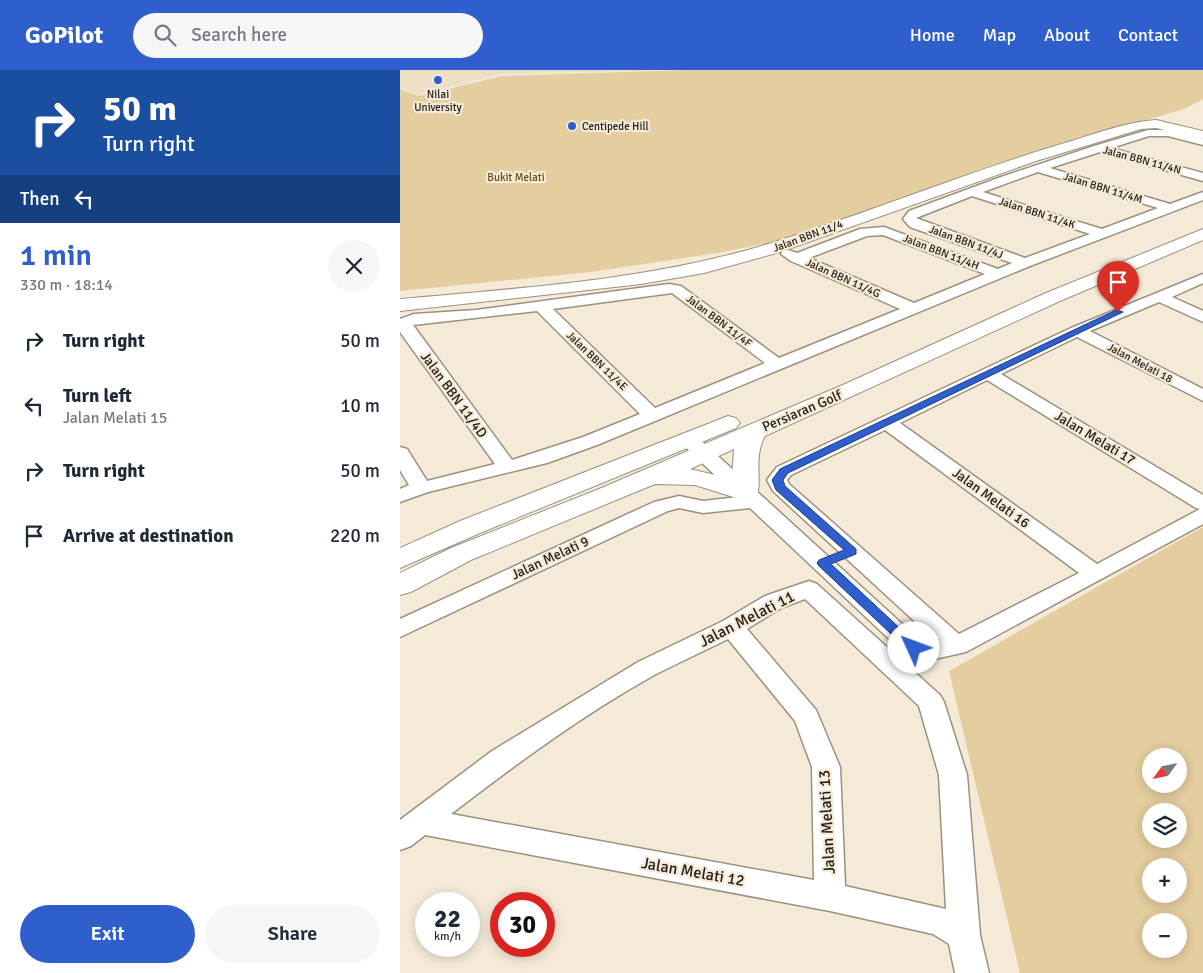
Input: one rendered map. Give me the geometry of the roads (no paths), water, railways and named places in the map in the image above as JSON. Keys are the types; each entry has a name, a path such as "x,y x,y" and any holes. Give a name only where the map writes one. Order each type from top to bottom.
{"street":[{"name":"Jalan BBN 11/4","path":"400,305 504,296 641,278 704,266 774,248 954,184 1140,125 1156,124 1203,135"},
{"path":"972,192 1037,168 1148,133 1168,133 1203,142"},
{"name":"Jalan BBN 11/4N","path":"1080,143 1203,177"},
{"name":"Jalan BBN 11/4M","path":"1037,168 1170,208"},
{"name":"Jalan BBN 11/4J","path":"972,192 913,214 909,219 915,224 1025,263"},
{"name":"Jalan BBN 11/4K","path":"972,192 1103,234"},
{"path":"400,496 421,488 548,456 1025,263 1203,196"},
{"name":"Persiaran Golf","path":"400,559 470,527 695,446 1126,250 1203,220"},
{"name":"Jalan BBN 11/4H","path":"796,258 865,232 884,231 998,274"},
{"name":"Persiaran Golf","path":"400,585 461,554 634,484 695,446 756,431 853,389 1053,297 1203,234"},
{"name":"Jalan BBN 11/4G","path":"774,248 912,308"},
{"path":"957,646 780,487 777,480 784,471 987,372 1077,331 1203,278"},
{"name":"Jalan BBN 11/4F","path":"541,306 659,288 676,289 776,363"},
{"path":"1158,296 1203,317"},
{"name":"Jalan BBN 11/4D","path":"507,467 405,328 405,322 414,319 476,315 541,306"},
{"name":"Jalan BBN 11/4E","path":"541,306 652,415"},
{"name":"Jalan Melati 18","path":"1077,331 1203,396"},
{"name":"Jalan Melati 17","path":"987,372 1203,504"},
{"name":"Jalan Melati 16","path":"885,421 1096,574"},
{"path":"750,497 744,452 748,440 756,431"},
{"path":"695,446 914,648 934,652 957,646 1096,574 1203,515"},
{"path":"400,453 421,488"},
{"path":"634,484 677,475 700,477 750,497"},
{"name":"Jalan Melati 9","path":"400,629 661,506 679,502 703,507 750,497"},
{"path":"823,563 852,551"},
{"name":"Jalan Melati 11","path":"410,829 502,759 587,704 647,668 732,627 773,602 809,589 931,702 953,775 964,935"},
{"name":"Jalan Melati 13","path":"732,627 807,716 826,766 830,897"},
{"name":"Jalan Melati 12","path":"410,829 830,897 940,921 964,935"},
{"path":"964,935 972,973"}],"place":[{"name":"Nilai University","path":"438,80"},
{"name":"Centipede Hill","path":"572,126"}],"park label":[{"name":"Bukit Melati","path":"516,177"}]}
